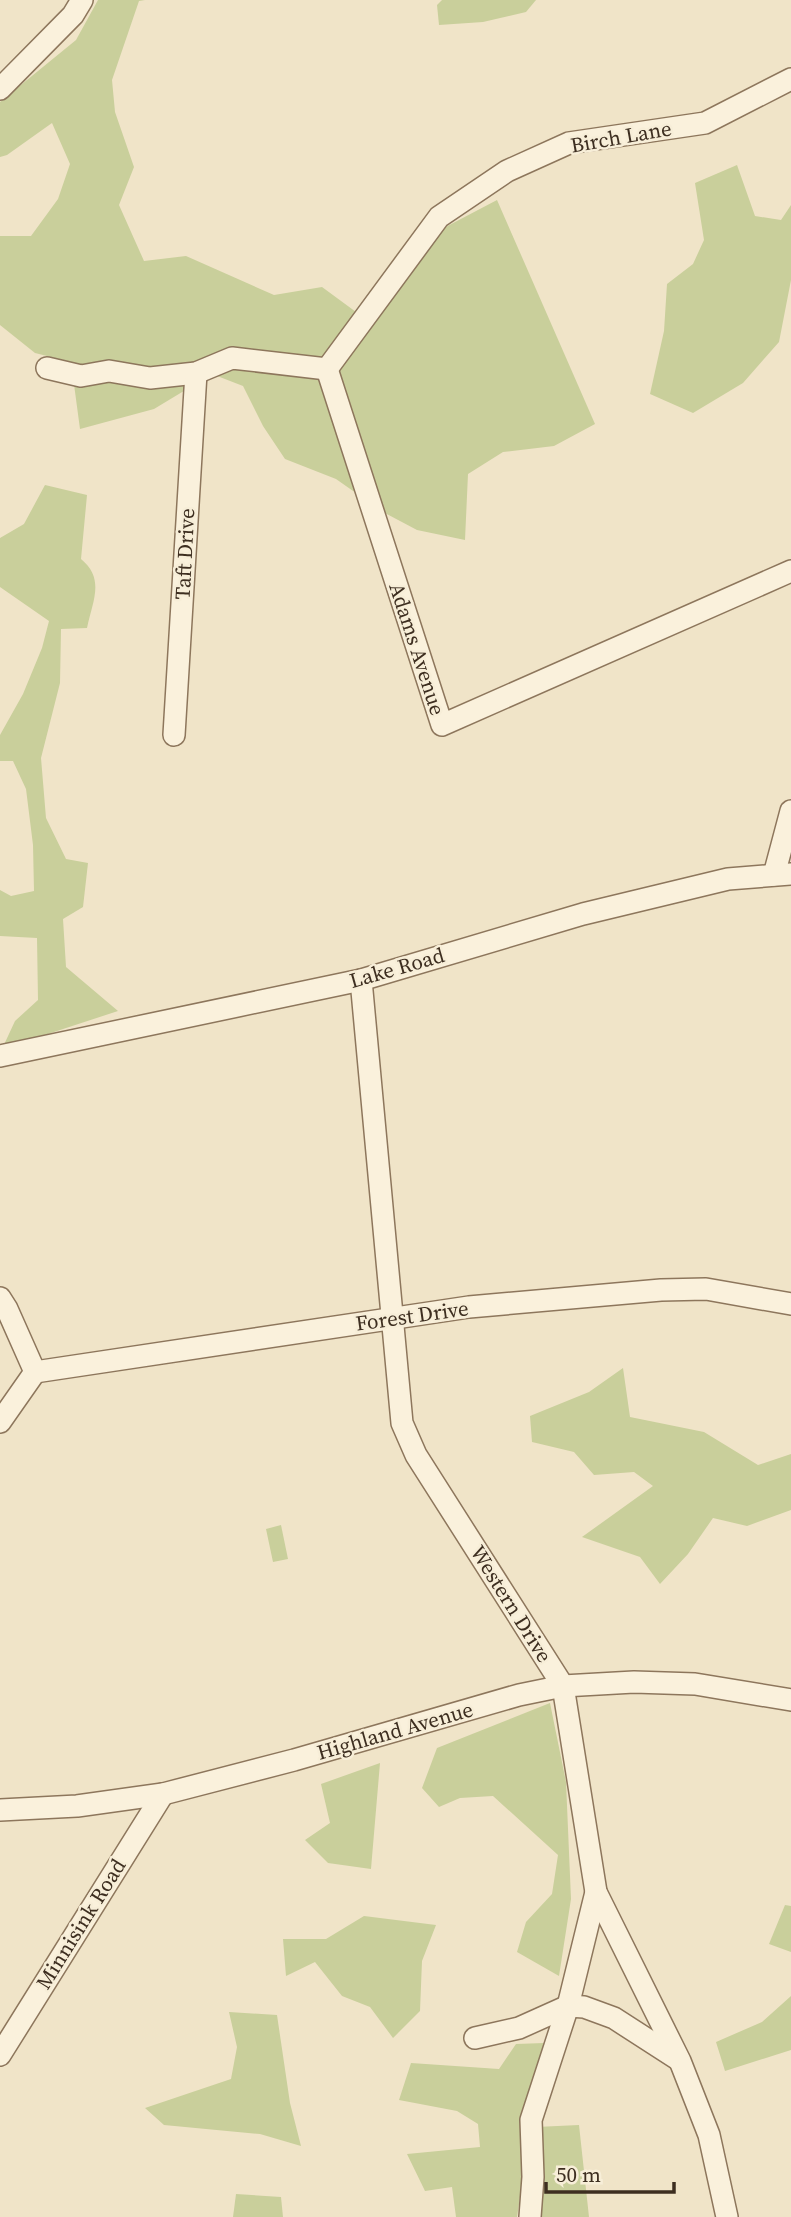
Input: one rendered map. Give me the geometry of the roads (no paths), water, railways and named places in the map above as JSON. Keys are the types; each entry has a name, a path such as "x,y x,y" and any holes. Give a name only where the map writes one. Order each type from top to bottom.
{"street":[{"path":"0,89 73,15 82,0"},
{"name":"Birch Lane","path":"327,369 439,218 507,171 569,144 705,122 791,79"},
{"path":"47,368 81,376 108,371 150,378 196,373 232,358 327,369"},
{"name":"Adams Avenue","path":"327,369 442,725 791,571"},
{"name":"Taft Drive","path":"174,735 196,373"},
{"path":"782,875 791,811"},
{"name":"Lake Road","path":"0,1056 361,980 583,914 728,879 782,875"},
{"name":"Western Drive","path":"361,980 402,1423 416,1455 563,1686 597,1892 680,2061 709,2135 727,2217"},
{"name":"Forest Drive","path":"35,1372 469,1307 661,1290 705,1289 791,1304"},
{"path":"0,1298 35,1372 0,1422"},
{"name":"Highland Avenue","path":"0,1810 77,1806 163,1794 295,1760 519,1695 563,1686 635,1682 695,1684 791,1700"},
{"name":"Minnisink Road","path":"0,2055 163,1794"},
{"path":"530,2217 533,2177 531,2120 568,2006 597,1892"},
{"path":"475,2038 519,2028 568,2006 584,2007 614,2018 680,2061"}]}
